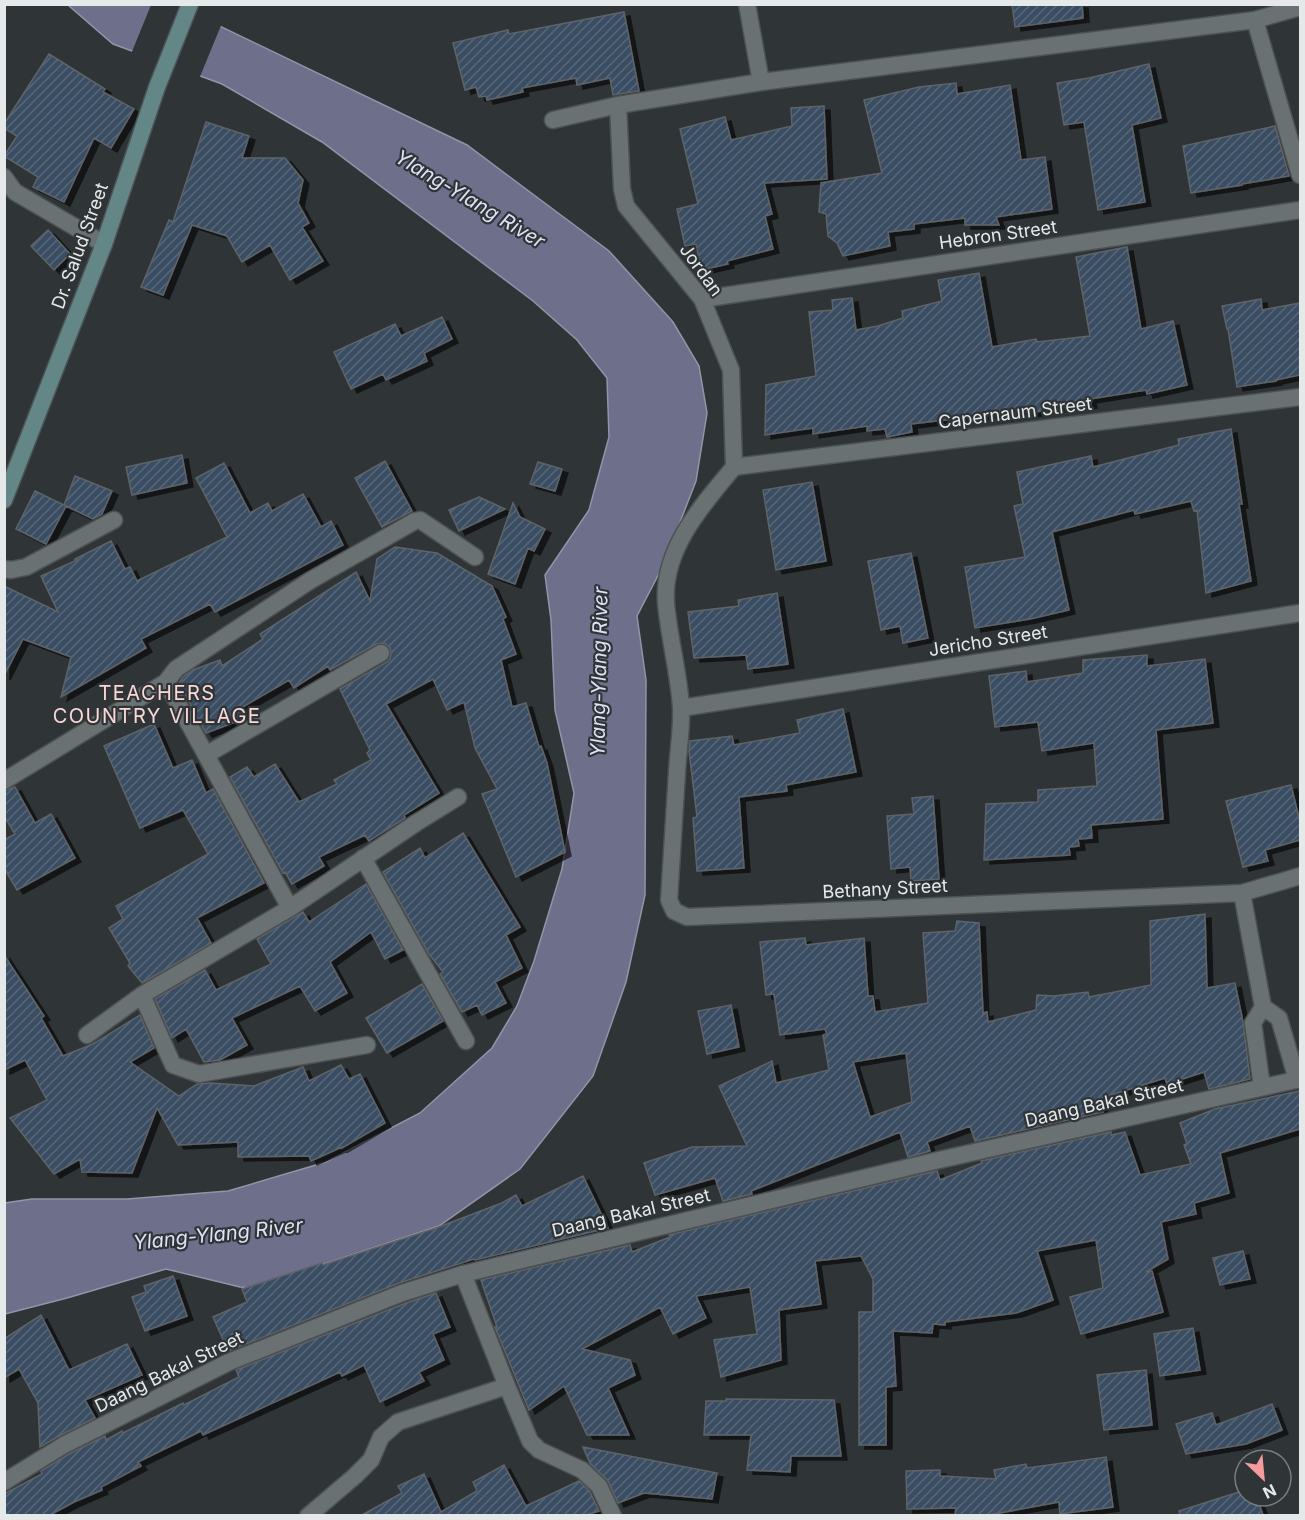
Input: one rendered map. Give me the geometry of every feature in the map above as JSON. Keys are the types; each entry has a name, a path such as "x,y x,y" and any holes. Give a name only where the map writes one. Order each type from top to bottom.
{"main road":[{"name":"Dr. Salud Street","path":"4,500 104,244 157,87 190,4"}],"street":[{"path":"747,4 761,82"},
{"path":"554,120 618,105 761,82 1255,20 1300,7"},
{"path":"1255,20 1300,175"},
{"name":"Jordan","path":"618,105 622,189 626,207 702,299 731,370 734,467"},
{"path":"4,177 15,192 104,244"},
{"name":"Hebron Street","path":"702,299 1300,210"},
{"name":"Capernaum Street","path":"734,467 1300,397"},
{"name":"Bethany Street","path":"734,467 713,492 684,536 671,562 666,579 666,603 681,708 669,900 674,911 687,917 1242,893 1300,876"},
{"path":"4,569 26,567 114,519"},
{"path":"4,781 166,682 176,669 311,580 415,521 420,520 475,557"},
{"name":"Jericho Street","path":"681,708 1300,613"},
{"path":"206,755 381,653"},
{"path":"166,682 290,908"},
{"path":"87,1035 142,994 290,908 458,797"},
{"path":"363,858 466,1041"},
{"path":"1242,893 1263,1007 1253,1023 1262,1087"},
{"path":"142,994 173,1065 199,1074 367,1045"},
{"path":"1263,1007 1279,1018 1299,1079"},
{"name":"Daang Bakal Street","path":"4,1482 64,1445 229,1362 392,1297 463,1274 939,1160 1299,1079"},
{"path":"463,1274 530,1441 539,1450 582,1470 599,1486 613,1515"},
{"path":"308,1515 356,1476 371,1460 381,1437 398,1422 507,1386"}],"water":[{"name":"Ylang-Ylang River","path":"68,5 176,5 467,145 609,251 673,322 699,366 707,413 696,481 663,566 637,616 646,680 645,895 626,982 593,1076 520,1169 439,1226 252,1288 166,1269 5,1314 5,1203 32,1199 127,1199 228,1191 326,1162 420,1113 492,1048 517,1006 534,961 562,869 574,793 555,710 551,620 545,575 589,510 609,437 607,378 577,340 533,301 322,142 222,84 113,44"}],"pier":[{"path":"183,4 222,23 199,79 131,54 151,5"}],"building":[{"path":"1012,4 1082,4 1083,18 1015,27"},
{"path":"624,12 639,91 613,95 610,78 577,85 576,78 522,88 523,92 487,100 486,96 479,97 476,87 465,90 453,43 508,30 509,34"},
{"path":"49,54 105,89 103,92 134,109 111,148 94,138 64,202 33,187 38,177 4,156 17,136 4,128 4,124"},
{"path":"1149,64 1161,118 1132,125 1145,202 1098,210 1084,122 1064,125 1057,83"},
{"path":"956,83 957,94 1010,85 1021,160 1045,157 1052,209 996,217 999,225 965,225 965,218 914,224 914,229 888,232 890,246 843,256 837,243 828,236 826,214 819,212 821,183 882,173 864,100 919,87"},
{"path":"824,106 827,179 764,183 772,214 765,216 773,249 727,261 728,264 701,270 696,244 685,246 677,209 698,204 680,129 725,117 731,140 792,126 791,108"},
{"path":"206,122 249,136 242,158 285,158 303,180 298,203 309,223 302,227 323,261 290,280 270,245 242,262 227,236 192,225 163,295 141,287 169,220 173,222"},
{"path":"1275,126 1289,176 1191,193 1183,146"},
{"path":"48,230 70,254 54,270 31,246"},
{"path":"1127,247 1141,329 1173,321 1187,385 1147,394 1146,390 1090,399 1091,404 1006,417 1005,413 911,424 912,432 887,437 885,429 867,431 867,426 813,434 813,428 765,435 766,385 816,376 809,312 833,310 832,300 852,298 856,330 878,326 903,318 902,311 942,301 938,280 979,273 992,347 1036,339 1037,342 1090,336 1076,257"},
{"path":"1261,299 1262,310 1300,303 1300,375 1237,387 1222,306"},
{"path":"442,317 452,339 424,353 427,361 386,380 383,374 351,389 334,352 395,324 401,336"},
{"path":"1231,429 1242,504 1239,504 1251,581 1206,593 1197,510 1194,511 1191,501 1135,514 1134,510 1052,532 1069,610 975,628 965,567 1025,557 1014,506 1023,504 1017,472 1091,456 1093,467 1179,445 1178,439"},
{"path":"182,455 187,483 132,495 126,467"},
{"path":"385,461 412,511 382,527 355,478"},
{"path":"538,462 562,469 555,491 530,484"},
{"path":"224,463 250,513 268,503 272,511 303,494 321,527 331,521 343,545 215,612 210,604 141,639 146,648 61,697 71,657 23,639 4,676 4,586 58,612 41,576 111,541 125,569 130,567 137,581 227,537 196,478"},
{"path":"75,476 112,491 102,514 93,519 64,505"},
{"path":"812,482 826,561 776,570 763,490"},
{"path":"35,491 66,506 46,544 16,529"},
{"path":"479,497 505,509 459,531 449,510"},
{"path":"513,503 520,517 545,529 534,551 528,548 515,584 488,574"},
{"path":"395,547 437,553 492,586 506,617 503,619 516,654 501,660 512,707 526,703 539,747 541,746 547,763 565,852 516,877 482,794 497,789 475,748 464,702 447,710 433,679 386,704 439,793 369,841 365,835 319,857 324,866 292,884 285,872 283,873 230,777 247,767 254,777 275,764 299,802 337,784 334,780 371,760 367,753 370,750 340,689 387,662 390,659 390,648 386,644 376,644 330,670 328,666 294,688 289,680 241,708 246,718 206,733 179,683 193,670 220,660 222,666 263,639 260,634 356,572 370,601 377,559"},
{"path":"911,553 928,638 903,643 900,626 881,630 868,561"},
{"path":"777,593 788,664 748,669 746,655 694,658 688,612 739,606 738,600"},
{"path":"1147,655 1147,666 1205,659 1213,723 1156,730 1163,819 1091,825 1092,838 1078,839 1079,846 1069,847 1070,855 984,860 986,804 1038,802 1038,790 1097,786 1094,743 1042,751 1038,722 995,727 989,676 1026,671 1027,682 1083,673 1083,660"},
{"path":"843,709 856,772 786,785 787,791 739,797 744,868 697,871 693,818 697,817 689,751 690,741 732,736 734,745 800,733 797,720"},
{"path":"154,724 173,768 192,760 206,793 213,789 264,883 197,918 211,943 142,983 128,966 130,963 109,928 123,919 116,906 208,854 183,810 140,828 104,746"},
{"path":"1291,785 1300,822 1300,840 1265,850 1268,861 1243,867 1226,801"},
{"path":"15,787 35,823 51,814 75,858 17,890 4,868 4,840 15,834 4,816 4,791"},
{"path":"933,796 939,879 911,881 910,867 891,869 887,816 914,814 912,798"},
{"path":"463,833 520,927 506,935 522,968 495,982 506,1003 482,1015 477,1005 462,1012 440,974 443,972 429,954 383,872 420,848 425,858"},
{"path":"366,884 403,950 385,959 371,932 330,962 347,993 315,1011 300,986 232,1018 247,1045 220,1060 204,1062 186,1029 172,1038 155,999 205,970 216,990 271,964 257,939 303,912 309,922"},
{"path":"1205,914 1207,988 1235,983 1243,1022 1250,1079 1209,1089 1204,1072 1167,1084 1165,1078 1098,1099 1103,1112 975,1141 970,1126 927,1142 930,1151 908,1157 900,1132 751,1191 752,1194 723,1201 715,1178 655,1195 644,1163 692,1147 747,1146 719,1086 772,1061 776,1083 829,1070 823,1035 827,1034 825,1029 780,1035 774,994 766,995 760,942 805,938 806,945 864,938 868,996 873,996 875,1012 928,1003 923,933 955,931 957,921 979,923 983,1013 987,1012 988,1022 1036,1010 1037,995 1054,996 1088,992 1089,997 1151,985 1150,921","holes":["906,1053 912,1102 870,1117 853,1062"]},
{"path":"4,955 44,1016 41,1018 63,1056 93,1044 140,1015 154,1048 130,1062 179,1096 197,1084 254,1086 303,1067 309,1081 341,1065 349,1079 360,1074 385,1123 342,1148 311,1161 309,1156 238,1157 238,1142 178,1145 157,1108 132,1173 82,1172 80,1159 54,1174 10,1118 47,1100 25,1060 4,1070"},
{"path":"422,984 443,1021 387,1053 366,1018"},
{"path":"731,1005 739,1047 707,1054 698,1011"},
{"path":"1300,1091 1300,1129 1220,1153 1229,1193 1194,1203 1196,1214 1161,1222 1168,1259 1146,1272 1152,1271 1163,1312 1081,1334 1070,1297 1103,1288 1096,1240 1037,1251 1053,1300 1016,1313 945,1322 945,1325 933,1324 932,1333 893,1331 896,1386 886,1387 886,1445 859,1445 859,1312 873,1312 873,1279 861,1256 815,1261 821,1304 779,1310 781,1360 721,1377 714,1340 757,1334 750,1287 696,1296 706,1318 673,1334 660,1307 582,1349 630,1360 635,1375 608,1388 629,1435 587,1435 564,1386 529,1410 495,1327 497,1327 481,1280 630,1245 632,1252 670,1237 669,1235 937,1171 940,1180 982,1163 981,1161 1111,1132 1111,1135 1125,1132 1140,1175 1191,1164 1184,1145 1187,1144 1180,1123 1215,1109"},
{"path":"583,1176 608,1228 474,1259 399,1283 228,1351 213,1317 247,1302 242,1289 436,1228 502,1203 516,1195 522,1206"},
{"path":"1243,1251 1250,1279 1220,1285 1213,1258"},
{"path":"173,1276 187,1316 145,1331 132,1297 146,1292 144,1286"},
{"path":"436,1293 450,1327 433,1334 444,1360 419,1372 424,1381 380,1402 364,1365 342,1376 340,1372 203,1435 201,1431 138,1462 141,1466 101,1487 102,1490 50,1515 4,1515 4,1494 42,1474 41,1471 69,1454 105,1436 106,1440 183,1403 184,1405 239,1377 236,1370"},
{"path":"41,1315 69,1370 127,1344 142,1375 85,1400 95,1418 40,1447 38,1403 19,1369 4,1378 4,1339"},
{"path":"1193,1328 1200,1370 1160,1376 1154,1334"},
{"path":"1146,1370 1152,1425 1104,1430 1097,1375"},
{"path":"726,1399 834,1400 841,1456 791,1456 790,1472 747,1470 751,1435 704,1435 706,1401 726,1401"},
{"path":"1272,1404 1282,1430 1246,1444 1186,1454 1176,1424 1212,1413 1216,1425"},
{"path":"583,1447 717,1473 712,1499 644,1493 618,1503 608,1481 590,1463"},
{"path":"1106,1457 1113,1507 1060,1514 1059,1502 989,1515 955,1515 956,1508 907,1509 906,1471 940,1470 940,1476 996,1479 994,1470 1026,1464 1027,1468"},
{"path":"504,1465 526,1506 579,1481 590,1492 599,1511 586,1515 362,1515 402,1493 398,1486 424,1474 441,1512 477,1491 473,1482"},
{"path":"1233,1494 1233,1508 1260,1508 1263,1515 1180,1515 1179,1511"}],"district":[{"name":"TEACHERS COUNTRY VILLAGE","path":"157,704"}]}
